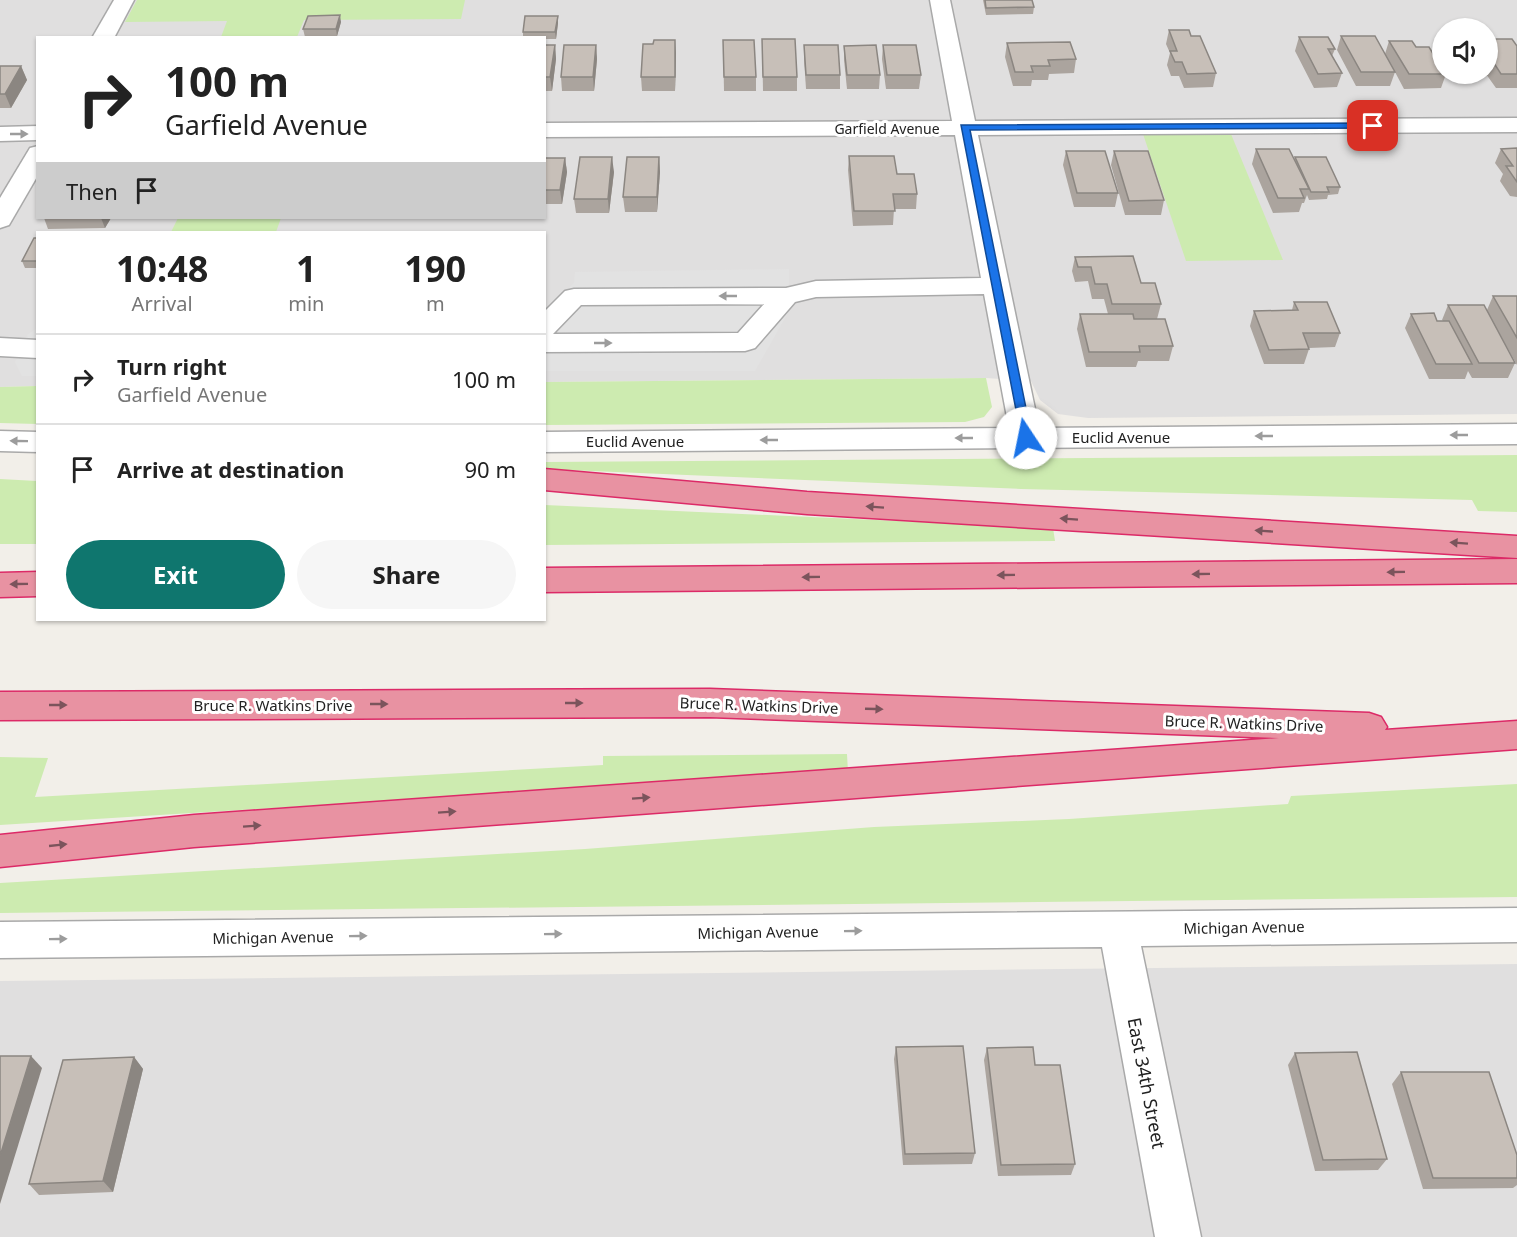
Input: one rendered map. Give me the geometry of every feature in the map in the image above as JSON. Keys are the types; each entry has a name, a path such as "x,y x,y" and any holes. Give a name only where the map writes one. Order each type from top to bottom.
{"highway":[{"path":"546,479 807,503 1517,547"},
{"path":"546,580 1517,571"},
{"path":"0,585 36,584"},
{"name":"Bruce R. Watkins Drive","path":"0,706 710,703 1517,734"},
{"path":"0,851 194,831 1517,734"}],"street":[{"path":"104,36 124,0"},
{"path":"940,0 1026,438"},
{"name":"Garfield Avenue","path":"546,130 1517,125"},
{"path":"0,134 36,134"},
{"path":"0,220 36,157"},
{"path":"546,326 574,297 786,296 816,289 996,286"},
{"path":"546,343 745,342 786,296"},
{"name":"Euclid Avenue","path":"546,442 1517,434"},
{"path":"0,441 36,442"},
{"name":"Michigan Avenue","path":"0,940 1517,925"},
{"name":"East 34th Street","path":"1118,928 1178,1237"}],"shaded area":[{"path":"0,0 1517,0 1517,414 1088,418 1058,414 1040,400 1031,381 986,378 546,382 546,231 36,231 36,386 0,387"},
{"path":"789,269 789,311 755,371 546,371 546,310 574,283 575,272"},
{"path":"36,329 36,376 22,376 15,362 28,334"},
{"path":"1517,964 1517,1237 0,1237 0,981"}],"green space":[{"path":"137,0 465,0 461,19 304,20 297,36 221,36 227,21 125,22"},
{"path":"1143,134 1231,134 1283,260 1186,261"},
{"path":"178,219 281,219 276,231 172,231"},
{"path":"986,378 992,407 984,417 965,422 546,425 546,382"},
{"path":"36,386 36,424 0,423 0,387"},
{"path":"1517,455 1517,512 1478,511 1472,500 1021,489 546,469 546,462"},
{"path":"0,479 36,481 36,544 0,544"},
{"path":"546,505 1053,528 1055,541 546,545"},
{"path":"847,754 848,772 0,825 0,757 48,758 35,797 603,765 603,756"},
{"path":"1517,784 1517,897 0,913 0,883 585,849 874,827 1069,819 1288,804 1291,796"}],"building":[{"path":"985,0 1032,0 1034,7 986,8"},
{"path":"340,15 336,29 303,29 308,16"},
{"path":"525,16 558,16 555,32 523,32"},
{"path":"1169,30 1189,30 1191,36 1200,36 1216,73 1187,74 1182,62 1175,62 1170,51 1177,51"},
{"path":"1341,36 1375,36 1395,72 1361,72"},
{"path":"1299,37 1328,37 1335,49 1328,49 1342,73 1318,74"},
{"path":"762,39 795,39 797,77 763,77"},
{"path":"1498,39 1512,39 1517,46 1517,74 1501,74 1498,69"},
{"path":"654,40 675,40 675,77 641,77 643,44 653,44"},
{"path":"723,40 754,40 756,77 724,77"},
{"path":"1389,41 1412,41 1416,47 1429,47 1432,52 1432,74 1409,74"},
{"path":"1070,42 1076,59 1048,60 1050,66 1031,66 1033,72 1015,72 1007,43"},
{"path":"546,45 555,45 550,77 546,77"},
{"path":"564,45 596,45 593,77 561,77"},
{"path":"804,45 838,45 840,75 806,75"},
{"path":"876,45 880,75 847,75 844,46"},
{"path":"883,45 916,45 921,75 887,75"},
{"path":"0,66 21,66 5,94 0,94"},
{"path":"1517,148 1517,182 1506,166 1513,166 1501,149"},
{"path":"1256,149 1289,149 1309,189 1300,189 1304,198 1278,198"},
{"path":"1066,151 1105,151 1118,193 1077,193"},
{"path":"1114,151 1148,151 1164,200 1129,201"},
{"path":"849,156 894,156 897,174 914,174 917,194 893,194 895,211 854,211"},
{"path":"580,157 612,157 608,199 574,199"},
{"path":"627,157 659,157 657,197 623,197"},
{"path":"1295,157 1326,157 1340,187 1327,187 1329,192 1311,192"},
{"path":"546,158 565,158 560,190 546,190"},
{"path":"34,238 36,238 36,261 22,261"},
{"path":"1133,256 1141,283 1155,283 1161,304 1112,304 1107,284 1095,284 1091,267 1078,267 1075,257"},
{"path":"1493,296 1517,296 1517,338"},
{"path":"1294,302 1327,302 1340,333 1303,333 1309,349 1269,350 1254,311 1298,310"},
{"path":"1448,305 1484,305 1515,363 1479,363"},
{"path":"1434,313 1437,321 1449,321 1472,364 1436,364 1411,314"},
{"path":"1080,314 1133,314 1134,319 1165,319 1173,346 1139,346 1140,352 1089,352"},
{"path":"963,1046 975,1153 905,1154 896,1047"},
{"path":"1033,1047 1035,1065 1060,1065 1075,1164 1001,1165 987,1048"},
{"path":"1357,1052 1387,1159 1323,1160 1295,1053"},
{"path":"0,1056 31,1056 0,1156"},
{"path":"134,1057 103,1181 29,1184 63,1060"},
{"path":"1401,1072 1489,1072 1517,1155 1517,1178 1433,1178"}],"route":[{"path":"1026,438 964,127 1373,126"}]}
